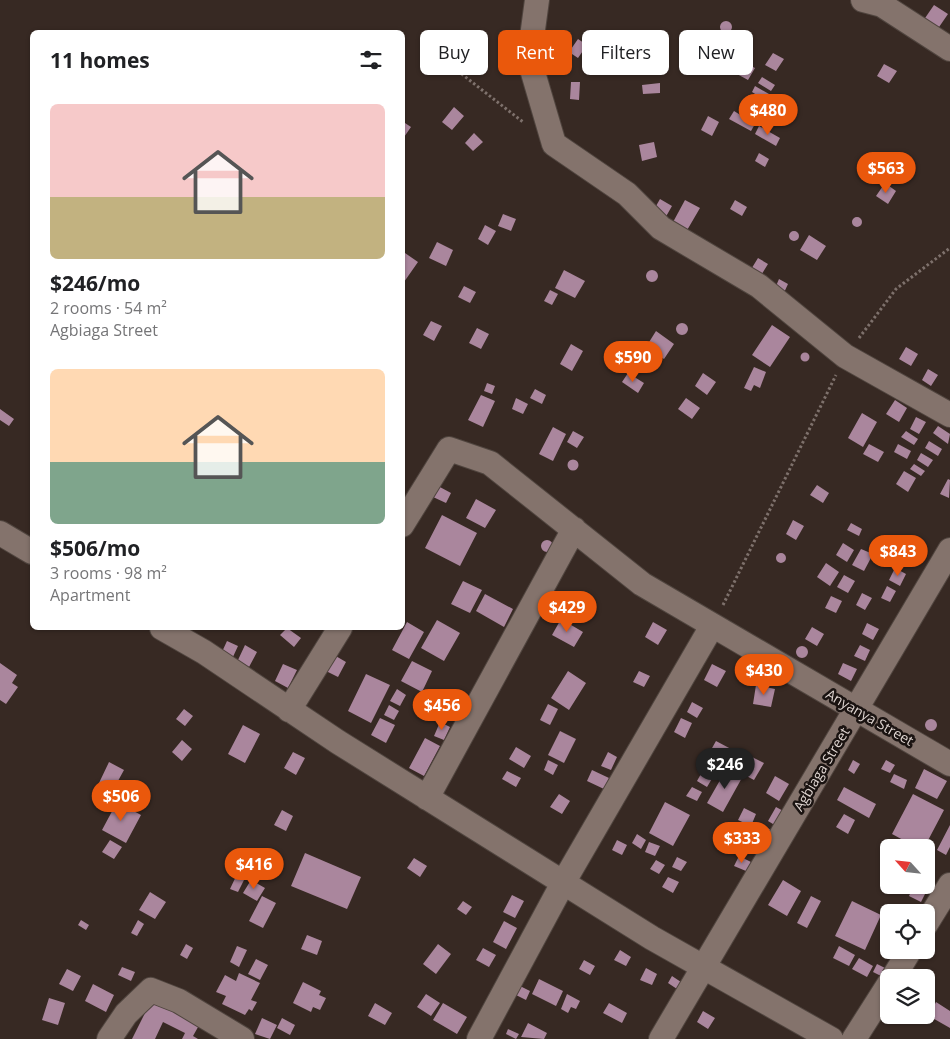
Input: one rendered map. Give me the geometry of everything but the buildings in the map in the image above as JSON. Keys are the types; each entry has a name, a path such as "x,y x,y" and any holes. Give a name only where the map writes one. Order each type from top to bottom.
{"street":[{"path":"537,0 529,59 554,144 627,194 661,228 759,286 846,356 950,415"},
{"path":"863,0 882,5 950,49"},
{"name":"Anyanya Street","path":"405,521 450,449 490,464 642,584 950,764"},
{"path":"426,798 574,529"},
{"path":"0,533 30,551"},
{"name":"Agbiaga Street","path":"661,1039 950,550"},
{"path":"479,1039 563,883 712,626"},
{"path":"166,630 204,652 289,710 426,798 652,938 831,1039"},
{"path":"289,710 339,630"},
{"path":"935,910 950,886"},
{"path":"110,1039 126,1014 151,990 179,1001 242,1039"},
{"path":"854,1039 880,998"}],"path":[{"path":"463,75 527,124"},
{"path":"712,626 846,356 896,289 950,248"}]}
